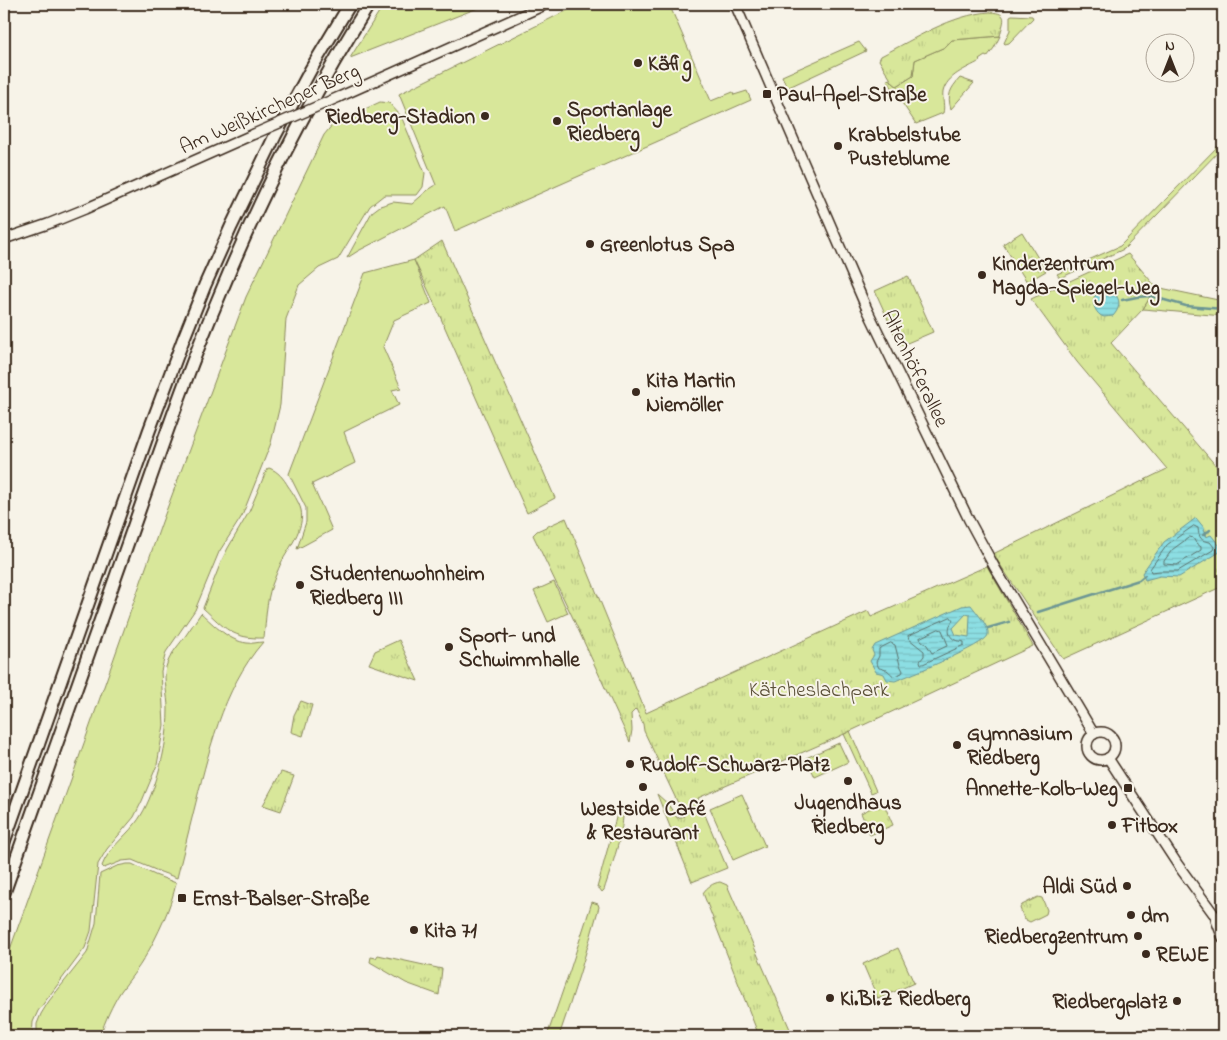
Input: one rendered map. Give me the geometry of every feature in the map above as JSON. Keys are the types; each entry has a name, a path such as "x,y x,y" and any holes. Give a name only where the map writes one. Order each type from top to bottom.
{"highway":[{"path":"4,842 143,448 205,285 275,136 311,69 350,4"},
{"path":"4,893 161,448 221,290 290,143 369,4"}],"street":[{"name":"Am Weißkirchener Berg","path":"4,240 85,209 547,4"},
{"name":"Altenhöferallee","path":"735,4 866,307 969,520 995,568 1094,734"},
{"path":"1102,732 1113,738 1115,745 1113,754 1108,758 1098,760 1088,750 1088,742 1094,734 1102,732"},
{"path":"1108,758 1174,858 1223,924"},
{"path":"1213,913 1223,938"}],"green space":[{"path":"384,4 488,4 350,58"},
{"name":"Sportanlage Riedberg","path":"580,4 669,4 711,101 733,92 734,95 747,91 751,100 455,231 445,206 347,258 372,212 380,206 393,202 412,204 436,185 399,94"},
{"path":"990,12 1003,16 1000,36 952,40 945,47 915,60 913,76 897,86 893,83 879,60 881,56 934,28 961,18"},
{"path":"1010,16 1032,16 1033,18 1009,43 1005,44 1010,30"},
{"path":"1000,36 987,57 985,56 948,81 943,92 943,113 916,124 887,80 890,79 897,86 913,76 915,60 945,47 952,40"},
{"path":"859,42 866,51 787,88 782,76"},
{"path":"960,78 974,83 951,109 950,92"},
{"path":"380,102 389,103 401,116 425,173 423,187 417,195 384,195 370,206 338,259 319,268 299,285 286,319 280,405 271,443 242,516 219,552 195,610 166,652 161,671 164,725 157,765 134,817 107,849 98,864 91,931 85,948 38,1011 33,1022 32,1036 4,1036 4,966 162,522 246,297 324,135 333,124"},
{"path":"1223,141 1223,147 1124,249 1060,278 1057,274 1120,246"},
{"path":"1022,232 1046,271 1027,282 1003,244"},
{"path":"442,241 555,498 527,513 414,260"},
{"path":"1128,254 1156,287 1143,309 1111,343 1223,474 1223,586 1063,659 993,554 1167,469 1077,362 1031,299"},
{"path":"414,260 431,303 394,320 383,347 401,388 392,390 399,405 344,432 355,463 312,484 332,530 297,549 306,522 306,508 289,474 365,273"},
{"path":"908,276 933,332 900,346 875,291"},
{"path":"1156,287 1223,301 1223,316 1143,309"},
{"path":"269,468 283,478 294,495 301,510 301,524 281,563 270,591 264,638 244,637 224,627 203,608 221,562 249,512"},
{"name":"Kätcheslachpark","path":"566,518 646,713 868,611 871,617 987,566 1033,646 840,736 698,798 727,868 692,882 657,794 668,804 677,818 684,816 644,731 643,724 636,709 631,714 632,730 630,742 533,535 537,531"},
{"path":"554,582 568,613 548,622 534,591"},
{"path":"201,613 222,632 240,642 263,642 237,680 218,724 177,878 132,860 122,861 104,868 102,866 108,854 138,820 153,789 163,756 166,738 168,709 165,678 166,667 173,652"},
{"path":"399,640 418,681 369,664 375,651"},
{"path":"301,701 312,705 303,736 291,732 294,715"},
{"path":"850,731 876,791 871,793 844,734"},
{"path":"839,743 848,762 815,777 806,758"},
{"path":"281,772 294,776 281,811 263,805"},
{"path":"742,794 765,846 733,860 710,808"},
{"path":"883,802 893,825 870,835 861,813"},
{"path":"618,807 623,807 620,838 602,892 597,888"},
{"path":"132,864 176,883 168,911 154,940 118,996 100,1036 37,1036 37,1024 41,1014 87,953 96,923 100,874 117,866"},
{"path":"720,882 727,885 793,1036 759,1036 703,893 710,886"},
{"path":"1038,897 1042,898 1047,910 1046,914 1030,922 1024,919 1020,908 1022,905"},
{"path":"592,902 598,904 599,907 565,1020 559,1036 547,1036 570,970"},
{"path":"898,948 914,983 878,999 863,964"},
{"path":"378,955 442,969 439,995 406,983 370,962 371,957 376,958"}],"water":[{"path":"1106,289 1117,297 1119,304 1113,316 1104,317 1097,311 1094,299 1096,295"},
{"path":"1196,518 1205,529 1203,530 1206,537 1211,535 1223,550 1179,577 1160,576 1145,580 1142,573 1164,542"},
{"path":"971,605 982,620 988,632 984,640 946,660 895,681 887,680 884,674 876,672 870,661 874,655 872,650 875,645 962,606","holes":["966,614 970,615 969,637 956,635 953,628"]}],"waterway":[{"path":"1122,300 1150,296 1186,306 1223,309"},
{"path":"1203,535 1210,530"},
{"path":"1038,612 1139,580 1145,575"},
{"path":"988,628 1009,622"}],"place":[{"name":"Käfig","path":"638,63"},
{"name":"Paul-Apel-Straße","path":"767,94"},
{"name":"Riedberg-Stadion","path":"485,116"},
{"name":"Sportanlage Riedberg","path":"557,121"},
{"name":"Krabbelstube Pusteblume","path":"838,146"},
{"name":"Greenlotus Spa","path":"590,244"},
{"name":"Kinderzentrum Magda-Spiegel-Weg","path":"982,275"},
{"name":"Kita Martin Niemöller","path":"636,392"},
{"name":"Studentenwohnheim Riedberg III","path":"300,585"},
{"name":"Sport- und Schwimmhalle","path":"449,647"},
{"name":"Gymnasium Riedberg","path":"957,745"},
{"name":"Rudolf-Schwarz-Platz","path":"630,764"},
{"name":"Jugendhaus Riedberg","path":"848,781"},
{"name":"Westside Café & Restaurant","path":"643,787"},
{"name":"Annette-Kolb-Weg","path":"1128,788"},
{"name":"Fitbox","path":"1112,825"},
{"name":"Aldi Süd","path":"1127,886"},
{"name":"Ernst-Balser-Straße","path":"182,898"},
{"name":"dm","path":"1131,915"},
{"name":"Kita 71","path":"414,930"},
{"name":"Riedbergzentrum","path":"1138,936"},
{"name":"REWE","path":"1146,954"},
{"name":"Ki.Bi.Z Riedberg","path":"830,998"},
{"name":"Riedbergplatz","path":"1177,1001"}]}
